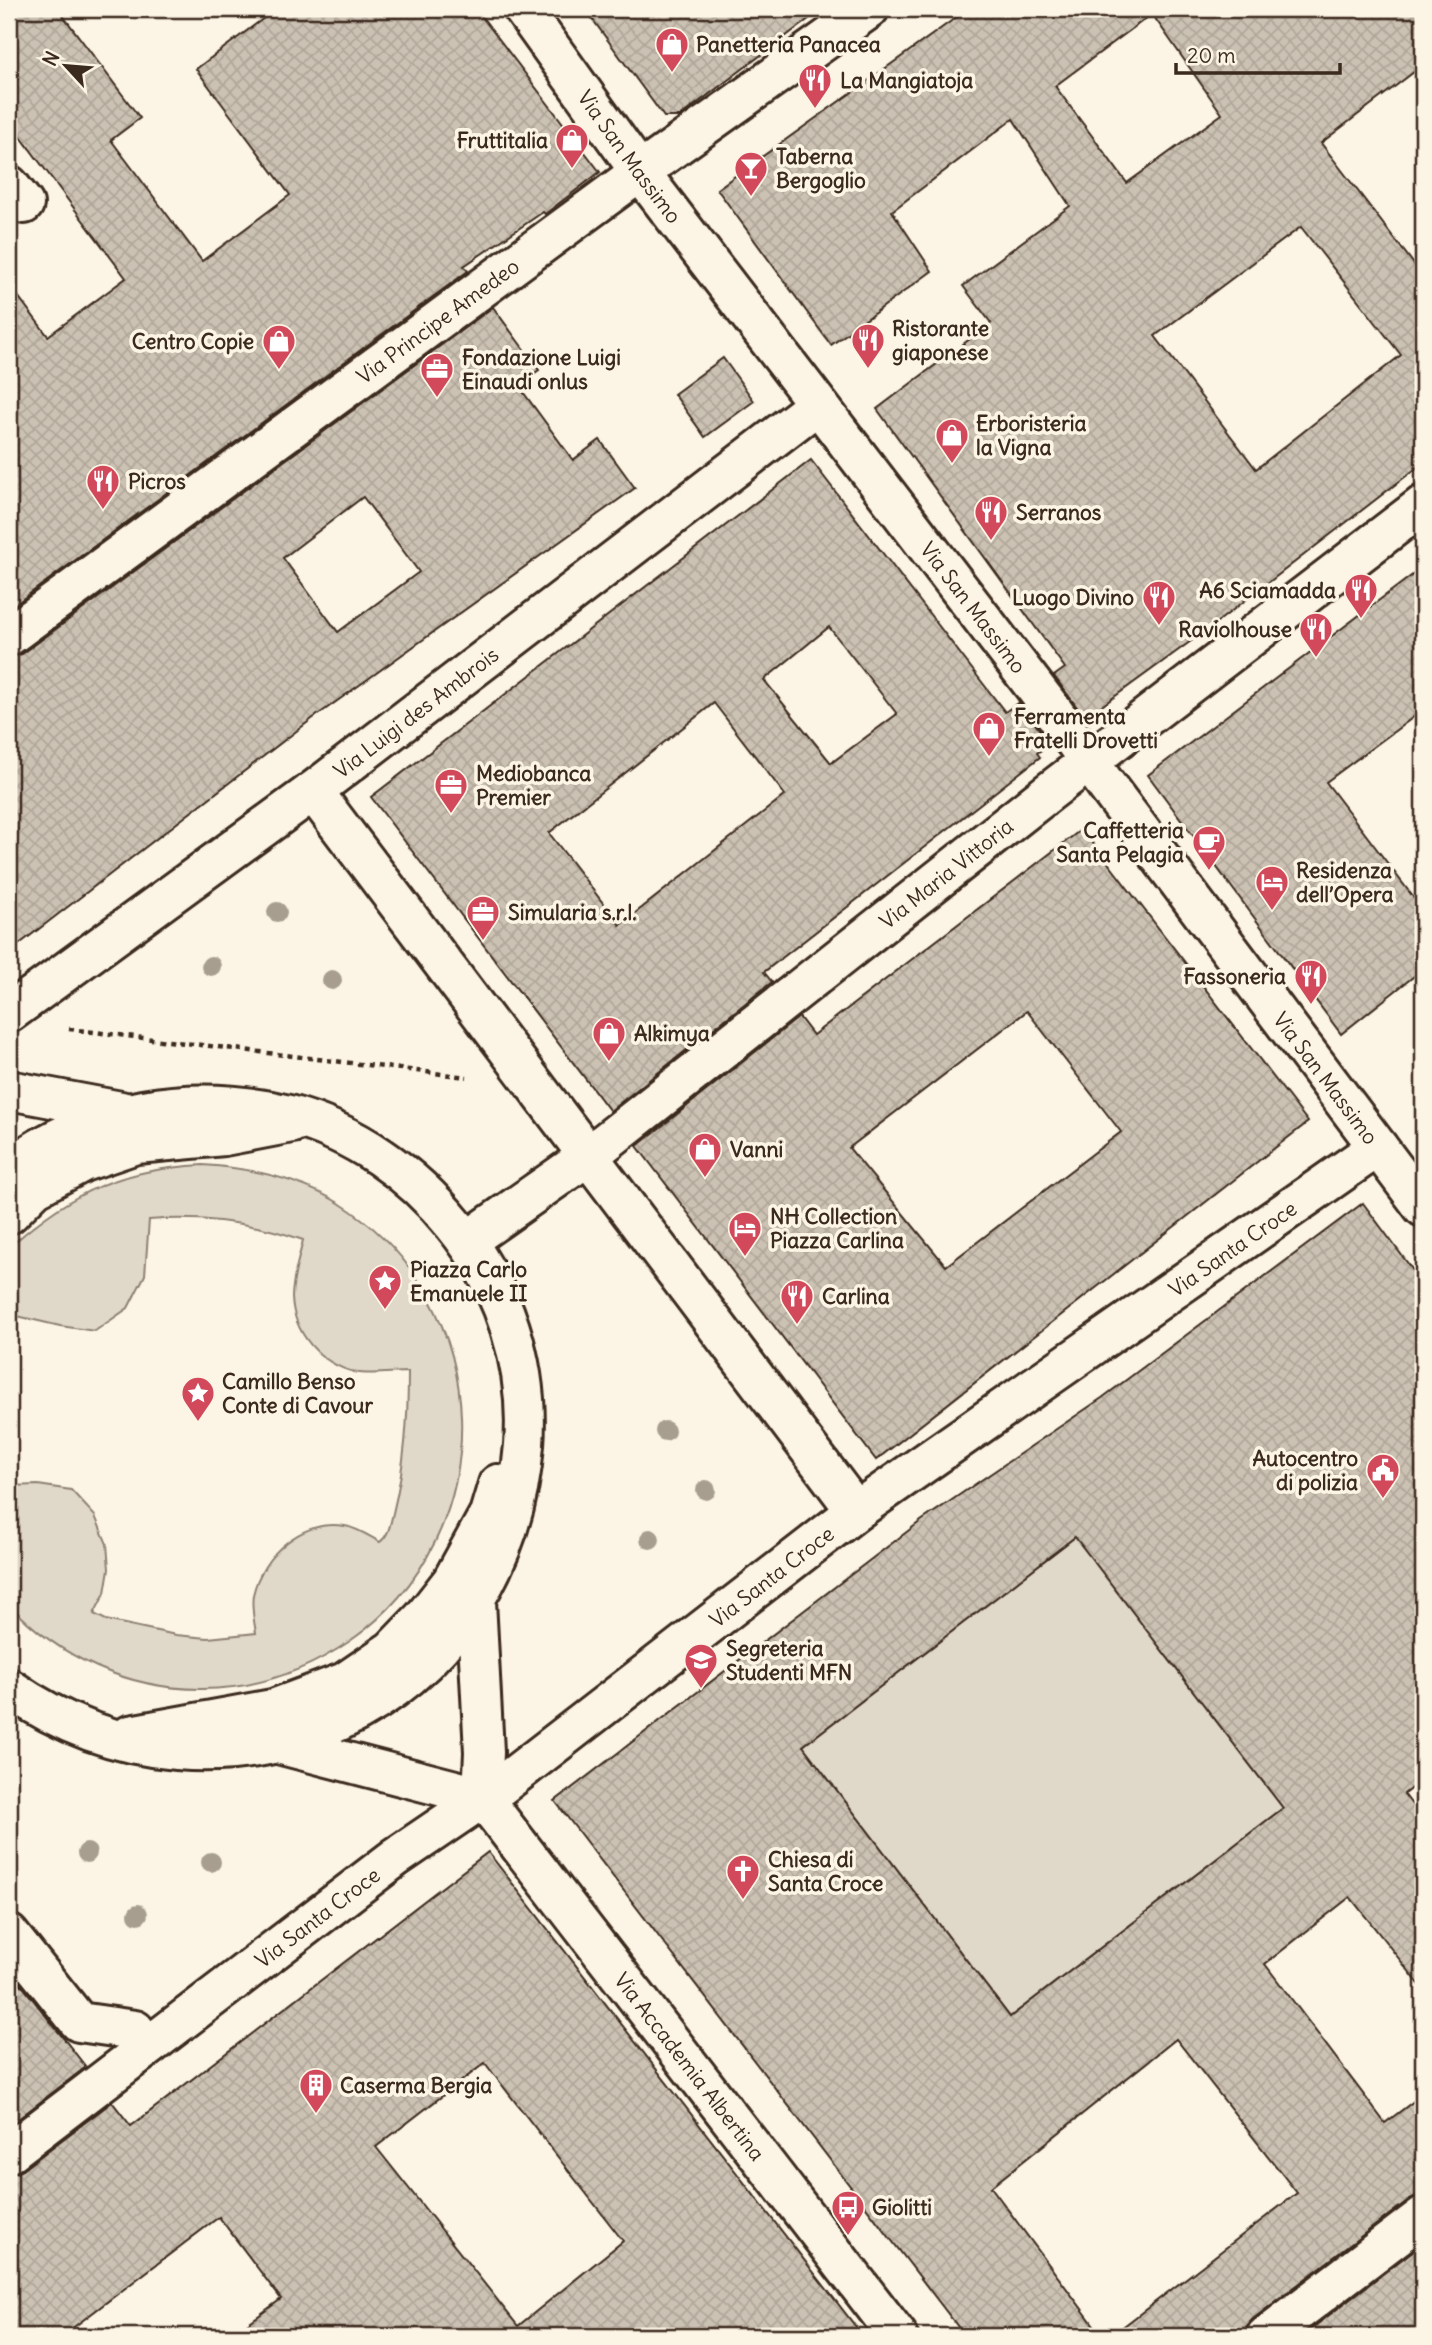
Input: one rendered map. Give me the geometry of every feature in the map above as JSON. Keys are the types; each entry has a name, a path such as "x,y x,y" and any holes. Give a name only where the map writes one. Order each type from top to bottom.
{"street":[{"name":"Via San Massimo","path":"523,9 640,172 1045,700 1088,762 1423,1207"},
{"name":"Via Principe Amedeo","path":"9,636 640,172 869,9"},
{"name":"Via Luigi des Ambrois","path":"23,1001 313,791 817,405"},
{"name":"Via Maria Vittoria","path":"467,1241 588,1156 1088,762 1423,505"},
{"path":"313,791 856,1511"},
{"path":"9,1090 127,1112"},
{"path":"9,1168 71,1131 127,1112 174,1104 219,1104 258,1108 307,1120 349,1138 389,1162 422,1189 479,1258 499,1297 513,1337 522,1377 526,1421 523,1465 515,1513 499,1555 476,1601 447,1640 417,1670 387,1694 326,1729 276,1744 229,1751 182,1752 114,1738 66,1723 9,1688"},
{"path":"9,1213 35,1188 83,1162 136,1144 224,1136 307,1120"},
{"name":"Via Santa Croce","path":"9,2153 396,1857 502,1785 856,1511 1378,1147"},
{"path":"114,1738 272,1709 345,1682 392,1650 423,1618 452,1581 489,1514 522,1377"},
{"path":"276,1744 482,1797 484,1752 476,1601"},
{"name":"Via Accademia Albertina","path":"482,1797 898,2336"},
{"path":"9,1934 79,2022 135,2029 147,2045"},
{"path":"1266,2336 1423,2216"}],"path":[{"path":"23,1001 70,1030 510,1082 534,1081"}],"shaded area":[{"path":"203,1165 256,1172 307,1187 339,1203 391,1246 429,1298 452,1357 461,1419 455,1482 435,1542 400,1596 350,1641 316,1661 260,1682 201,1689 147,1683 96,1667 50,1640 9,1604 9,1486 38,1485 71,1490 95,1516 107,1544 109,1569 105,1593 94,1614 106,1620 176,1635 208,1638 256,1633 252,1600 258,1580 265,1566 287,1542 314,1528 329,1525 349,1527 380,1542 385,1536 393,1513 403,1460 408,1372 354,1372 330,1362 311,1345 298,1323 292,1298 294,1276 303,1240 246,1225 208,1220 149,1220 145,1275 128,1308 95,1331 17,1316 9,1351 9,1250 14,1243 57,1209 101,1186 148,1171"},
{"path":"1075,1537 1283,1808 1010,2017 803,1746"}],"building":[{"path":"9,9 58,9 140,118 111,140 202,261 290,195 196,69 276,9 476,9 600,172 545,214 543,212 464,266 468,271 9,609 9,284 48,336 126,278 9,121"},
{"path":"585,9 822,9 679,117 664,117"},
{"path":"968,9 1423,9 1423,65 1321,143 1423,276 1423,463 1220,620 1085,718 1054,676 1065,668 877,409 991,323 963,286 1070,206 1013,119 892,211 932,271 831,345 717,189","holes":["1152,14 1222,114 1127,183 1055,86","1301,227 1401,355 1256,469 1155,336"]},
{"path":"493,307 539,370 518,385 573,460 600,440 635,488 312,719 9,952 9,657 22,654","holes":["363,497 419,572 338,632 283,558"]},
{"path":"723,358 754,401 705,437 674,394"},
{"path":"811,460 1005,712 1019,702 1050,744 1037,753 1040,757 764,972 772,982 610,1111 371,797","holes":["829,627 897,714 831,763 764,680","714,703 785,795 620,925 549,833"]},
{"path":"1423,567 1423,710 1326,782 1423,910 1423,969 1341,1034 1148,775"},
{"path":"1082,829 1308,1122 876,1460 637,1146 799,1017 813,1035","holes":["1027,1011 1121,1132 946,1266 849,1148"]},
{"path":"1363,1203 1423,1284 1423,1779 1404,1794 1423,1819 1423,1989 1350,1897 1265,1964 1385,2123 1423,2094 1423,2195 1410,2199 1253,2319 1246,2327 1245,2336 1111,2336 1297,2193 1176,2039 991,2187 1102,2336 965,2336 555,1801 921,1521 1102,1398","holes":["1075,1537 1283,1808 1010,2017 803,1746"]},
{"name":"Caserma Bergia","path":"488,1852 863,2336 231,2336 281,2299 219,2217 62,2336 9,2336 9,2174 22,2170 112,2102 131,2126","holes":["485,2063 623,2241 518,2326 376,2147"]},
{"path":"9,1969 86,2067 9,2126"},
{"path":"1423,2243 1423,2336 1302,2336"}],"place":[{"name":"Panetteria Panacea","path":"672,74"},
{"name":"La Mangiatoja","path":"815,110"},
{"name":"Fruttitalia","path":"572,170"},
{"name":"Taberna Bergoglio","path":"751,198"},
{"name":"Ristorante giaponese","path":"868,370"},
{"name":"Centro Copie","path":"279,371"},
{"name":"Fondazione Luigi Einaudi onlus","path":"437,399"},
{"name":"Erboristeria la Vigna","path":"952,465"},
{"name":"Picros","path":"103,511"},
{"name":"Serranos","path":"991,542"},
{"name":"A6 Sciamadda","path":"1361,620"},
{"name":"Luogo Divino","path":"1159,627"},
{"name":"Raviolhouse","path":"1316,659"},
{"name":"Ferramenta Fratelli Drovetti","path":"989,758"},
{"name":"Mediobanca Premier","path":"451,815"},
{"name":"Caffetteria Santa Pelagia","path":"1209,872"},
{"name":"Residenza dell’Opera","path":"1272,912"},
{"name":"Simularia s.r.l.","path":"483,942"},
{"name":"Fassoneria","path":"1311,1006"},
{"name":"Alkimya","path":"609,1063"},
{"name":"Vanni","path":"705,1179"},
{"name":"NH Collection Piazza Carlina","path":"745,1258"},
{"name":"Piazza Carlo Emanuele II","path":"385,1311"},
{"name":"Carlina","path":"797,1326"},
{"name":"Camillo Benso Conte di Cavour","path":"198,1423"},
{"name":"Autocentro di polizia","path":"1383,1500"},
{"name":"Segreteria Studenti MFN","path":"701,1690"},
{"name":"Chiesa di Santa Croce","path":"743,1901"},
{"name":"Caserma Bergia","path":"316,2115"},
{"name":"Giolitti","path":"848,2237"}]}
